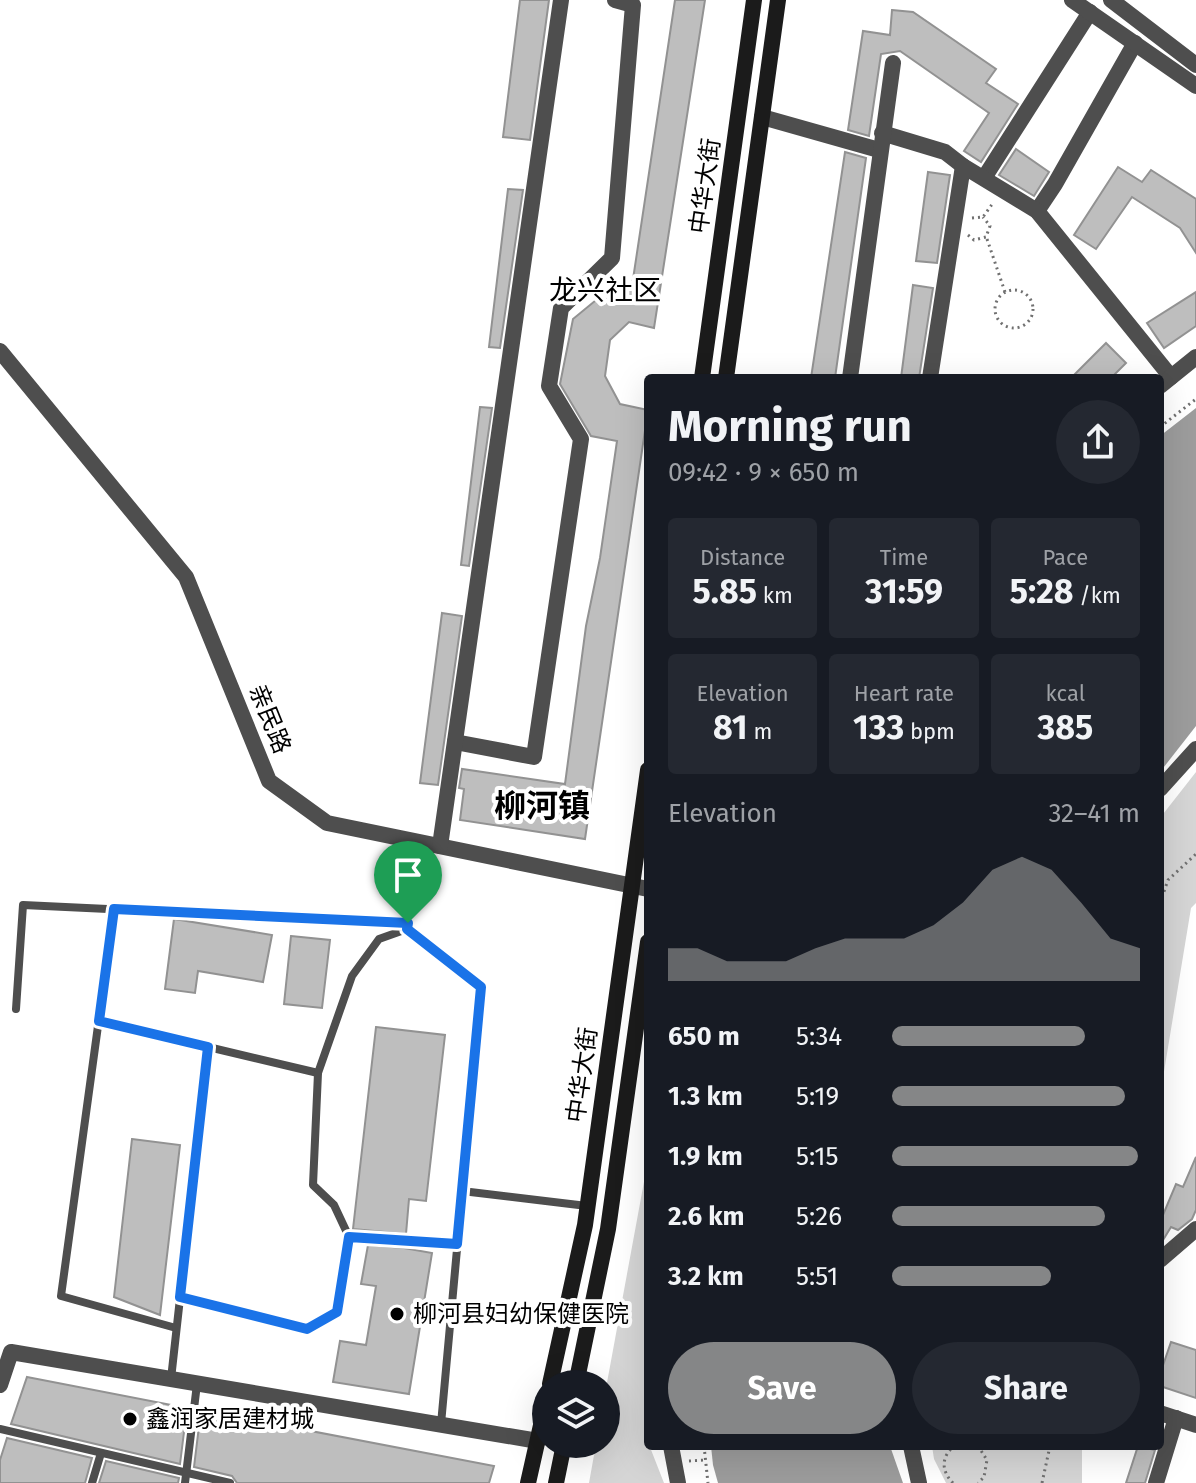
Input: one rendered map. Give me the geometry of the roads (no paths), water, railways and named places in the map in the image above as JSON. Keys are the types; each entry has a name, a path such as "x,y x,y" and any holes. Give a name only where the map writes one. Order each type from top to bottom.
{"main road":[{"name":"中华大街","path":"703,374 754,0"},
{"name":"中华大街","path":"727,374 778,0"},
{"name":"中华大街","path":"553,1370 588,1206 640,887 644,828"},
{"name":"中华大街","path":"579,1370 608,1229 644,971"},
{"path":"528,1483 534,1458"},
{"path":"556,1483 561,1458"}],"street":[{"path":"440,846 561,0"},
{"path":"455,742 534,757 581,439 549,386 561,308 612,258 633,5 615,0"},
{"path":"1072,0 1196,86"},
{"path":"1111,0 1129,6 1196,65"},
{"path":"984,178 1090,12"},
{"path":"1037,211 1135,43"},
{"path":"851,374 893,63"},
{"path":"762,117 945,152 1037,211 1159,374"},
{"path":"931,374 963,166"},
{"name":"亲民路","path":"0,351 186,577 269,781 327,823 640,887"},
{"path":"1165,382 1196,357"},
{"path":"1164,785 1196,749"},
{"path":"1164,1257 1196,1229"},
{"path":"0,1385 11,1352 532,1440"},
{"path":"1164,1438 1168,1415 1196,1425"},
{"path":"672,1450 678,1483"},
{"path":"912,1450 919,1483"},
{"path":"1156,1483 1162,1450"}],"lane":[{"path":"408,926 413,840"},
{"path":"16,1009 23,905 408,926 481,987 441,1425"},
{"path":"114,909 61,1296 176,1328"},
{"path":"180,1297 307,1329 337,1312 349,1237 334,1205 313,1185 318,1073 352,976 379,939 408,926"},
{"path":"99,1021 318,1073"},
{"path":"171,1379 208,1047"},
{"path":"462,1191 588,1206"},
{"path":"349,1237 457,1244"},
{"path":"185,1483 189,1473 197,1384"},
{"path":"0,1429 230,1483"},
{"path":"92,1483 101,1453"}],"place":[{"name":"柳河县妇幼保健医院","path":"397,1314"},
{"name":"鑫润家居建材城","path":"130,1419"}],"district":[{"name":"龙兴社区","path":"605,290"},
{"name":"柳河镇","path":"542,806"}]}
